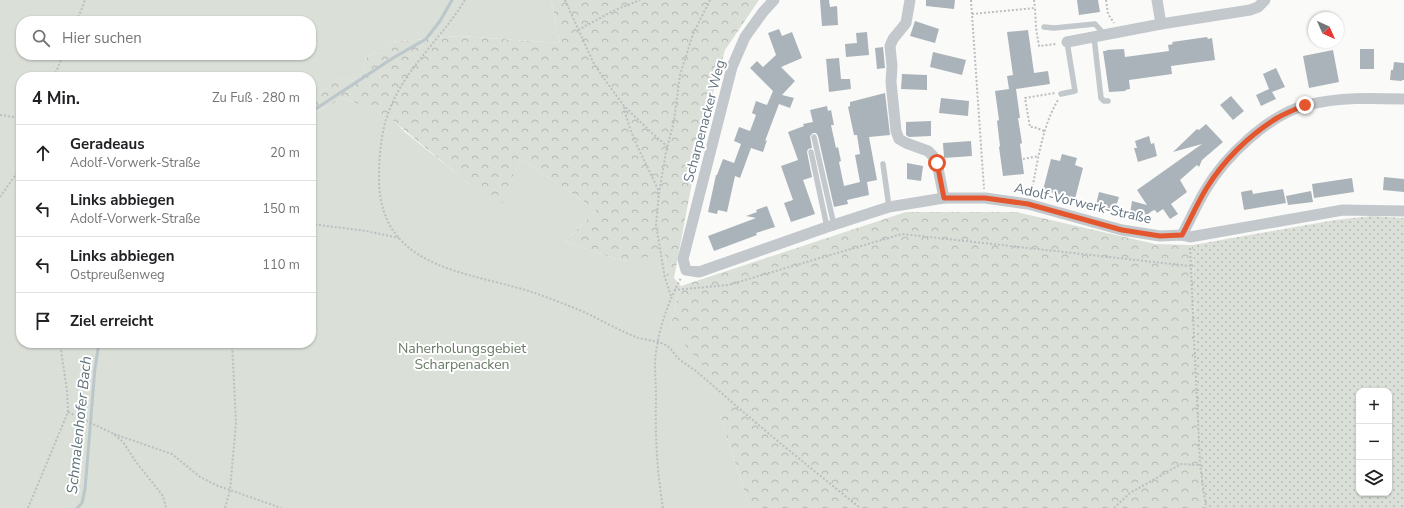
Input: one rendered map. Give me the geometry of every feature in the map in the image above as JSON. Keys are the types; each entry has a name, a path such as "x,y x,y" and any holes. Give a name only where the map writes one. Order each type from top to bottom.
{"street":[{"name":"Scharpenacker Weg","path":"682,259 732,67 745,37 763,12 774,0"},
{"path":"910,0 906,23 893,39 890,46 892,66 891,82 896,131 899,139 928,151 933,156 937,163 944,198"},
{"path":"1157,0 1161,24"},
{"path":"1067,42 1161,24 1250,10 1265,0"},
{"path":"1186,236 1206,189 1220,170 1241,146 1258,131 1278,117 1305,105 1336,99 1382,98 1404,100"},
{"name":"Adolf-Vorwerk-Straße","path":"682,259 686,270 699,272 889,207 944,198 985,198 1028,204 1122,230 1160,236 1186,236 1343,210 1404,211"}],"lane":[{"path":"1044,27 1054,28 1096,24 1100,36 1101,98 1104,101 1108,101"},
{"path":"1062,94 1075,92 1067,42"},
{"path":"814,137 830,226"},
{"path":"811,152 830,226"},
{"path":"883,164 889,207"}],"path":[{"path":"79,16 85,0"},
{"path":"465,0 448,26 406,79 389,111 380,161 380,195 384,213 390,227 399,238 416,252 448,269 482,280 532,292 558,301 636,337 667,345 678,359 717,388 797,459 860,508"},
{"path":"565,0 593,62 624,106 652,134 667,146"},
{"path":"578,30 613,11 640,0"},
{"path":"671,296 665,278 656,225 659,193 667,146 674,121 680,75 693,34 710,0"},
{"path":"971,0 985,198"},
{"path":"1034,0 1036,28"},
{"path":"1106,0 1108,14 1120,32"},
{"path":"972,14 1034,8"},
{"path":"1036,32 1039,46 1067,42"},
{"path":"56,72 61,60"},
{"path":"1032,189 1044,131 1052,110 1062,94 1056,93 1025,98 1030,127 1044,131"},
{"path":"624,106 635,140 659,193"},
{"path":"0,115 16,117"},
{"path":"1023,159 1039,156"},
{"path":"0,197 16,174"},
{"path":"316,225 366,231 399,238"},
{"path":"674,290 728,285 902,234 1190,266"},
{"path":"1186,236 1190,266 1200,465 1206,508"},
{"path":"663,508 657,461 655,423 655,362 658,343 671,296 678,284"},
{"path":"28,508 68,412 67,391 61,348"},
{"path":"226,508 230,490 236,422 232,348"},
{"path":"68,412 114,434 172,454 200,476 218,486 281,508"},
{"path":"114,434 123,442 136,462 163,496 166,508"},
{"path":"1114,508 1130,493 1181,464 1200,465"}],"green space":[{"name":"Naherholungsgebiet Scharpenacken","path":"0,0 551,0 560,43 459,36 390,42 366,58 359,82 340,78 316,97 316,72 16,72 16,348 316,348 316,112 344,98 391,118 405,132 500,209 520,158 596,210 565,242 622,261 665,254 667,276 674,278 681,286 670,328 731,398 720,416 750,508 0,508"},
{"path":"551,0 759,0 725,50 700,140 674,278 667,276 665,255 622,261 565,242 596,210 520,158 500,210 390,118 344,98 316,112 316,97 340,78 359,82 366,58 390,42 459,36 560,43"},
{"path":"906,212 1016,212 1155,244 1193,245 1198,445 1202,496 1205,508 750,508 720,416 670,328 681,286"},
{"path":"1372,216 1404,218 1404,508 1205,508 1202,496 1198,445 1193,245 1335,220"}],"building":[{"path":"820,0 829,0 830,7 837,6 838,25 822,26"},
{"path":"926,0 955,0 954,9 926,6"},
{"path":"1077,0 1098,0 1100,12 1079,15"},
{"path":"915,21 939,29 935,43 910,36"},
{"path":"779,29 782,36 792,32 802,58 781,67 795,81 782,95 794,98 790,108 779,104 765,141 767,140 763,152 751,148 740,178 735,176 727,212 718,210 717,214 708,212 716,175 723,159 734,163 741,144 734,141 739,127 750,131 756,115 752,113 756,101 767,105 773,91 750,68 757,61 763,67 776,55 768,33"},
{"path":"1028,30 1034,73 1048,71 1050,84 1016,89 1020,118 1018,118 1022,143 1020,144 1024,174 1003,176 997,121 999,120 995,91 1009,89 1007,76 1013,75 1007,32"},
{"path":"867,32 869,55 846,57 845,44 857,43 856,33"},
{"path":"1207,37 1208,39 1212,38 1215,60 1171,66 1172,74 1129,80 1130,89 1125,90 1126,91 1109,92 1103,51 1124,49 1125,57 1169,51 1168,45 1173,44 1172,42"},
{"path":"883,47 885,68 877,69 875,48"},
{"path":"1360,49 1374,49 1374,69 1360,69"},
{"path":"1333,50 1339,82 1309,88 1303,56"},
{"path":"933,52 966,60 962,75 930,67"},
{"path":"839,58 841,79 850,79 851,89 829,92 826,59"},
{"path":"1394,62 1404,63 1404,80 1402,81 1390,80"},
{"path":"1276,68 1285,87 1272,92 1276,99 1261,106 1256,95 1269,89 1263,74"},
{"path":"902,74 927,75 927,90 901,89"},
{"path":"885,93 890,135 869,137 877,180 867,182 869,195 847,200 848,204 834,207 818,136 816,133 813,133 810,136 812,148 808,149 807,152 812,177 803,180 815,214 791,222 784,203 793,200 781,166 798,160 788,132 804,126 803,124 813,122 810,110 827,106 828,111 831,110 834,125 831,125 836,148 838,147 841,161 839,162 844,186 860,182 855,155 860,154 857,135 854,135 848,107 850,106 850,102"},
{"path":"1231,96 1244,111 1233,120 1220,105"},
{"path":"941,98 969,101 968,116 939,113"},
{"path":"931,121 931,136 909,137 906,135 906,122"},
{"path":"1206,124 1223,142 1202,160 1199,167 1197,165 1180,180 1187,192 1171,204 1178,214 1170,219 1163,209 1157,213 1155,210 1152,211 1144,217 1130,214 1132,201 1147,205 1137,190 1202,144 1173,152 1197,129 1199,130"},
{"path":"1149,136 1151,144 1154,143 1157,156 1138,162 1134,148 1137,148 1135,141"},
{"path":"971,141 972,156 944,158 943,143"},
{"path":"1062,154 1077,158 1075,165 1083,168 1075,199 1043,190 1051,159 1060,161"},
{"path":"907,163 923,166 921,181 907,179"},
{"path":"1384,177 1404,179 1404,192 1383,190"},
{"path":"1352,178 1354,192 1314,198 1312,184"},
{"path":"1283,189 1286,203 1244,210 1241,192 1252,190 1253,194"},
{"path":"1311,191 1313,202 1288,205 1286,196"},
{"path":"1099,192 1119,197 1115,210 1096,205"},
{"path":"767,206 775,227 756,233 757,235 714,251 708,236 756,218 746,216"}],"waterway":[{"name":"Schmalenhofer Bach","path":"316,109 393,58 426,39 440,21 452,0"},
{"name":"Schmalenhofer Bach","path":"77,508 82,503 85,489 95,368 98,348"}],"route":[{"path":"937,163 944,198 985,198 1028,204 1122,230 1160,236 1182,235 1206,189 1241,146 1258,131 1278,117 1305,105"}]}
